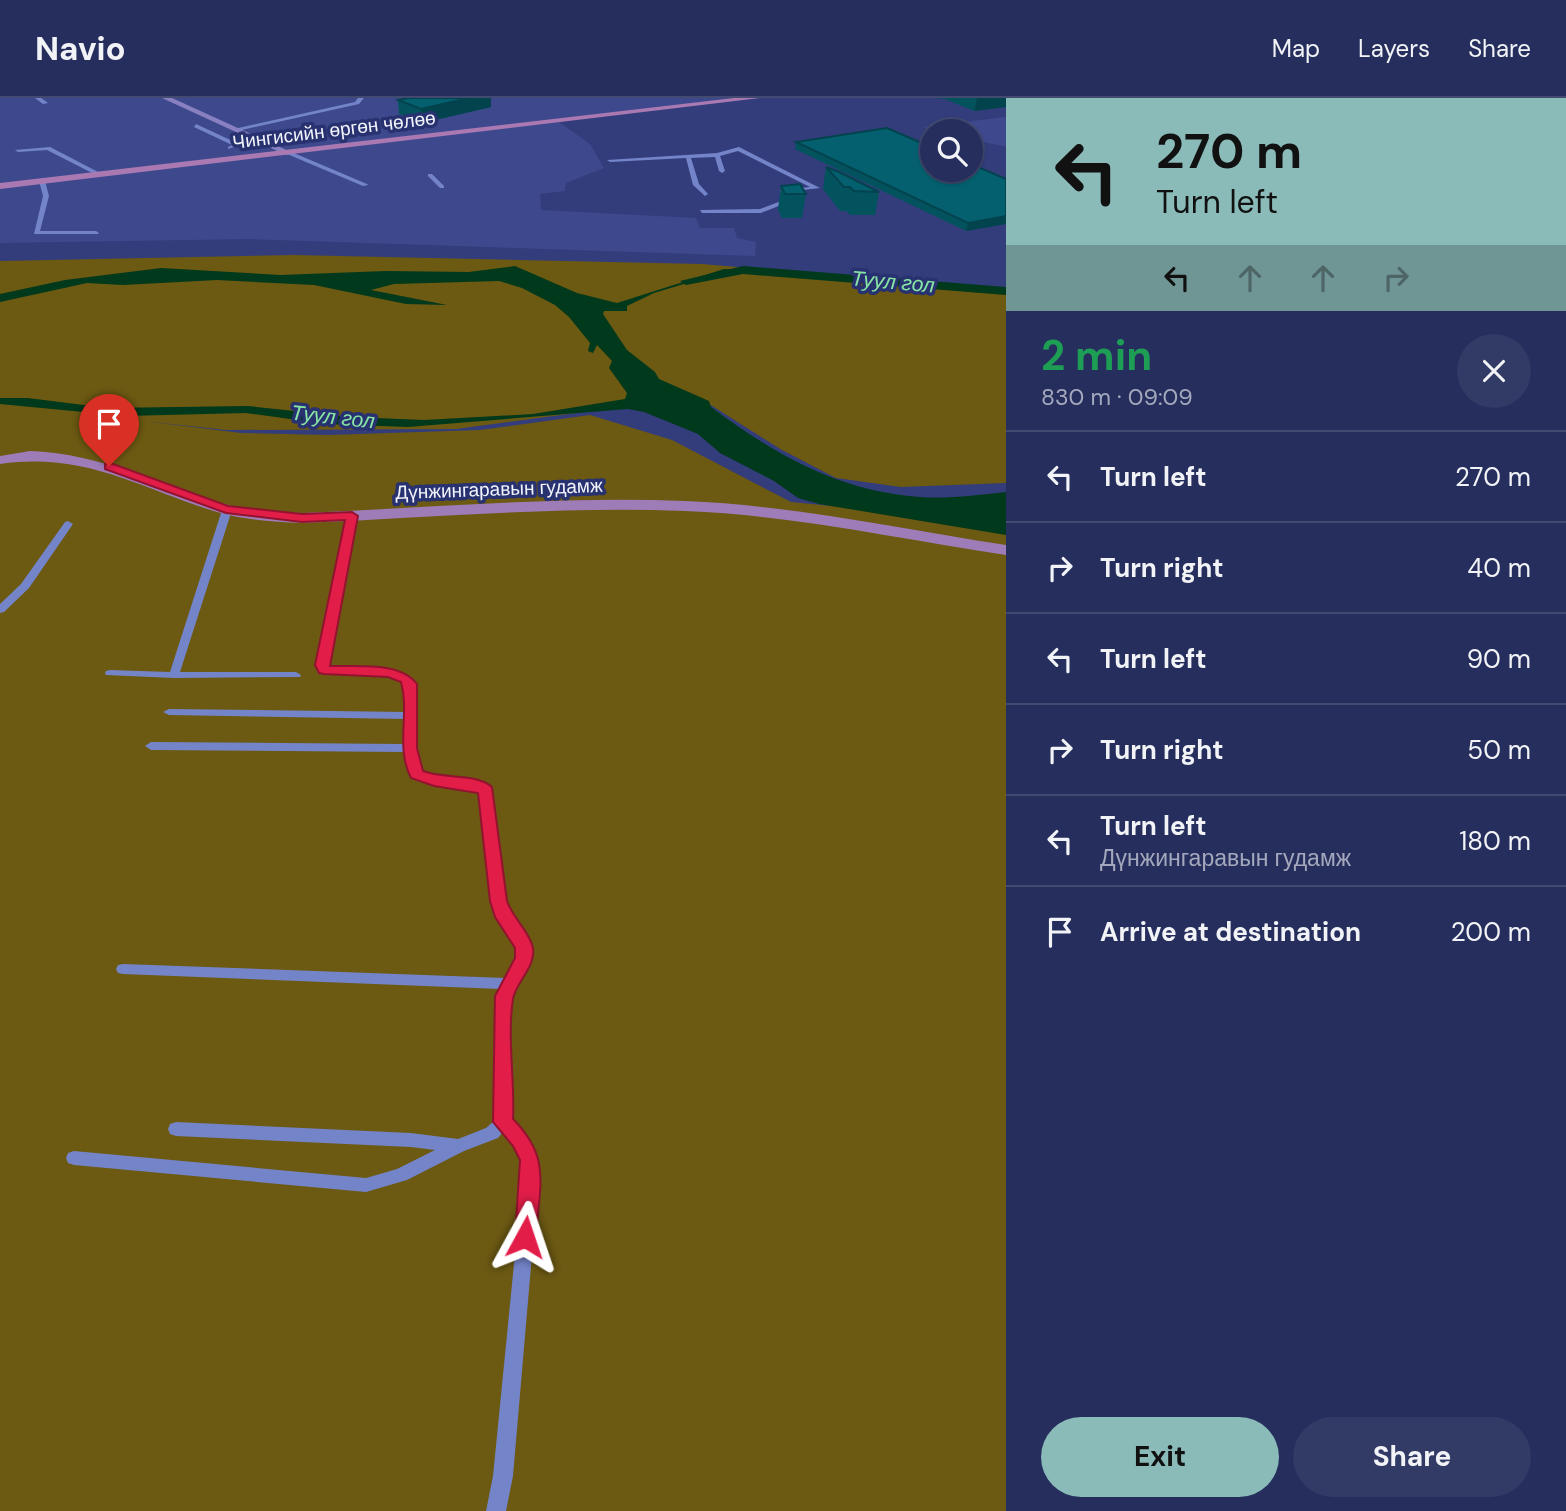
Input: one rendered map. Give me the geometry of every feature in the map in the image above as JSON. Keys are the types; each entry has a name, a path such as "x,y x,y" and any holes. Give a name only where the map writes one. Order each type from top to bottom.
{"highway":[{"name":"Чингисийн өргөн чөлөө","path":"0,186 756,98"},
{"path":"256,157 271,150 271,145 321,149"}],"main road":[{"path":"166,98 289,153"},
{"name":"Дүнжингаравын гудамж","path":"0,460 42,456 83,460 226,510 302,518 625,505 687,506 769,513 1006,550"}],"street":[{"path":"38,98 45,103"},
{"path":"237,129 357,103 361,98"},
{"path":"205,130 228,125"},
{"path":"196,126 237,145 230,148"},
{"path":"18,150 48,148 100,175"},
{"path":"610,160 717,155 739,149 817,188 782,191 787,201 761,211 702,211"},
{"path":"289,153 365,185"},
{"path":"717,155 722,171"},
{"path":"688,157 696,185 705,194"},
{"path":"430,175 442,187"},
{"path":"42,181 46,196 36,233 96,233"},
{"path":"174,674 226,510"},
{"path":"352,516 324,670 400,675 410,684 409,748 416,774 424,779 481,786 486,791 498,901 503,917 524,947 524,958 504,996 503,1122 520,1140 531,1160 531,1173 503,1476 496,1511"},
{"path":"0,610 25,586 68,524"},
{"path":"110,673 296,675"},
{"path":"169,712 411,716"},
{"path":"151,746 409,748"},
{"path":"123,970 510,984"},
{"path":"74,1158 366,1185 401,1175 458,1146 492,1133 503,1122"},
{"path":"176,1129 398,1139 458,1146"}],"shaded area":[{"path":"0,98 738,98 556,120 590,144 604,168 566,183 565,191 540,194 541,210 696,218 700,228 734,228 737,238 756,242 755,256 249,239 0,243"},
{"path":"1006,117 1006,147 983,142 983,120"},
{"path":"294,255 702,264 1006,290 1006,483 901,487 836,478 782,450 698,397 456,429 226,430 144,421 241,433 328,435 480,430 590,415 672,440 791,502 1006,523 1006,1511 0,1511 0,261"}],"water":[{"path":"515,266 577,293 617,303 724,269 812,274 727,271 654,293 627,306 627,311 604,311 603,314 627,350 655,372 659,379 709,401 711,407 735,424 809,468 861,487 920,497 1006,492 1006,535 819,504 798,498 774,481 720,453 698,434 644,412 628,409 408,427 326,424 246,413 125,416 0,404 0,398 28,398 107,408 248,406 352,417 424,420 533,414 625,399 627,393 609,368 612,361 597,345 593,353 588,351 590,343 569,317 555,305 522,288 499,281 394,284 371,290 447,305 406,304 314,285 217,280 123,285 87,283 0,302 0,294 65,280 161,268 280,275 386,271 469,272"}],"building":[{"path":"469,98 421,109 398,100"},
{"path":"887,128 920,142 920,182 983,182 983,169 1006,179 1006,216 968,223 796,142"},
{"path":"826,167 879,192 854,191 850,187 844,187"},
{"path":"800,184 806,194 785,194 781,186"}],"waterway":[{"name":"Туул гол","path":"686,281 743,270 1006,291"}],"route":[{"path":"109,466 226,510 302,518 352,516 341,564 324,670 390,673 400,675 410,684 409,748 416,774 434,781 481,786 486,791 498,901 503,917 524,947 524,958 504,996 502,1056 505,1079 503,1122 520,1140 531,1160 525,1237"}]}
